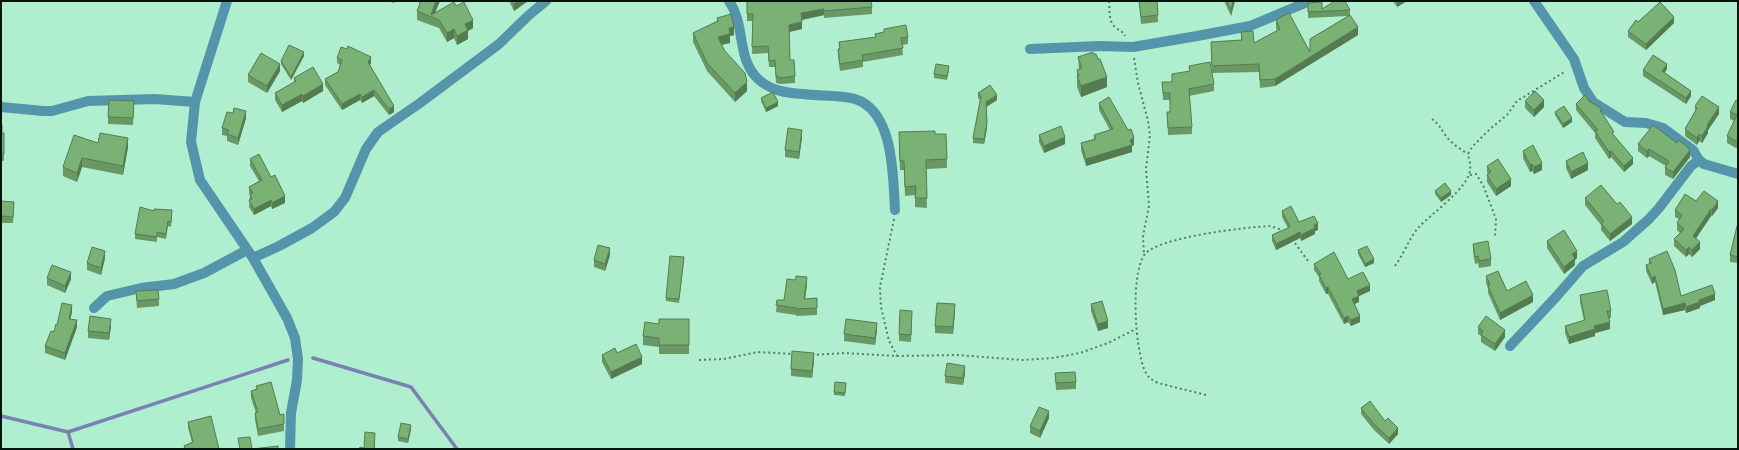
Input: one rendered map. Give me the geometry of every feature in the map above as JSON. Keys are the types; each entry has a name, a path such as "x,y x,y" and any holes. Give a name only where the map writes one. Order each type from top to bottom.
{"street":[{"path":"227,1 195,102 191,142 200,180 250,254 287,318 295,338 298,359 291,413 290,449"},
{"path":"94,308 107,296 141,288 174,284 250,254 279,246 312,228 334,212 345,198 366,149 378,132 420,104 499,44 529,14 546,1"},
{"path":"729,1 737,16 743,53 750,69 758,79 770,88 785,93 855,99 872,108 883,125 893,176 896,210"},
{"path":"1030,49 1100,46 1130,47 1250,26 1310,1"},
{"path":"1534,1 1574,59 1584,88 1594,102 1625,122 1646,123 1663,128 1693,150 1699,160 1704,164 1738,174"},
{"path":"1,107 52,111 88,101 155,99 195,102"},
{"path":"1510,346 1583,266 1623,242 1649,219 1691,166 1699,160"}],"path":[{"path":"1109,1 1109,15 1112,22 1115,27 1124,33 1130,47 1150,135 1146,168 1149,199 1143,236 1144,257"},
{"path":"1395,266 1402,257 1419,227 1450,200 1470,175 1468,154 1472,147 1507,115 1518,101 1566,71 1574,59"},
{"path":"1432,119 1439,124 1446,137 1458,148 1468,154"},
{"path":"1470,175 1476,174 1483,185 1496,219 1495,237"},
{"path":"896,210 880,287 881,307 889,342 896,356"},
{"path":"1206,395 1158,383 1151,380 1145,372 1140,356 1136,329 1136,289 1141,263 1146,254 1156,248 1174,241 1220,232 1270,226 1282,230 1292,240 1308,261"},
{"path":"811,355 844,353 896,356 957,355 1023,360 1053,358 1080,353 1108,343 1136,329"},
{"path":"699,360 724,358 758,352 797,354"}],"building":[{"path":"421,1 436,1 431,15 454,2 456,6 464,2 473,20 465,24 468,30 457,36 454,29 447,33 439,20 417,11"},
{"path":"747,1 871,1 872,7 824,11 824,9 801,13 802,22 789,25 790,60 794,60 795,76 781,78 776,76 775,60 769,61 768,46 752,47 753,14 747,14"},
{"path":"1139,1 1157,1 1158,15 1141,17"},
{"path":"1227,1 1233,1 1231,10"},
{"path":"1335,1 1345,1 1350,10 1308,12 1308,3 1322,2 1322,9"},
{"path":"1660,2 1674,17 1646,44 1628,31 1636,20 1638,22"},
{"path":"1289,13 1310,52 1310,39 1350,15 1358,27 1275,79 1260,80 1259,64 1212,66 1211,42 1242,40 1241,32 1253,31 1254,43 1280,29 1276,20"},
{"path":"731,14 734,27 729,28 730,34 718,37 724,50 745,73 747,82 735,93 707,63 693,33 718,21 717,18"},
{"path":"906,25 908,37 901,38 903,48 862,55 863,60 840,64 838,49 840,49 839,42 876,37 875,34 884,32 884,29"},
{"path":"289,45 304,52 291,77 281,61"},
{"path":"348,46 371,57 368,62 394,106 389,109 374,90 362,97 360,94 342,104 325,79 338,72 342,60 337,58 341,47 347,49"},
{"path":"1093,52 1093,54 1096,54 1098,59 1100,59 1107,77 1081,86 1077,76 1079,76 1077,70 1082,68 1078,57"},
{"path":"261,53 280,64 267,86 248,75"},
{"path":"1653,55 1667,64 1662,71 1691,91 1686,98 1643,70"},
{"path":"1210,62 1214,84 1189,89 1192,127 1168,128 1167,112 1170,112 1170,93 1163,93 1162,82 1172,82 1172,74 1190,71 1189,66"},
{"path":"936,64 949,66 947,76 934,74"},
{"path":"313,67 323,84 303,96 302,94 282,105 275,93 296,81 294,78"},
{"path":"990,85 997,95 986,102 987,123 984,139 973,138 981,96 978,93"},
{"path":"1535,91 1544,100 1534,110 1525,101"},
{"path":"773,92 778,102 766,108 761,98"},
{"path":"1585,95 1589,101 1602,109 1600,110 1614,132 1612,133 1633,158 1624,166 1611,151 1609,152 1595,131 1598,130 1576,104"},
{"path":"1702,96 1719,107 1707,125 1708,126 1702,136 1699,134 1697,138 1685,129 1697,108 1695,106"},
{"path":"1109,97 1128,130 1131,129 1134,138 1130,140 1132,145 1086,159 1081,143 1096,139 1094,135 1113,129 1099,103"},
{"path":"109,100 134,101 133,118 108,117"},
{"path":"1736,100 1738,101 1738,142 1727,136 1737,115 1730,112"},
{"path":"1564,106 1572,118 1563,124 1555,112"},
{"path":"234,108 246,111 238,138 227,134 229,130 222,128 227,112 233,113"},
{"path":"1,125 2,133 4,133 4,154 1,154"},
{"path":"1653,125 1677,143 1679,140 1690,150 1673,172 1665,168 1669,161 1649,149 1647,151 1638,144"},
{"path":"1061,126 1065,137 1044,146 1039,135"},
{"path":"788,128 802,130 799,152 785,150"},
{"path":"935,131 935,134 946,134 947,159 926,160 927,198 915,198 916,186 905,187 904,161 900,161 899,132"},
{"path":"100,133 128,138 123,166 82,158 77,173 63,167 74,135 98,143"},
{"path":"1533,145 1542,163 1534,167 1532,164 1530,165 1523,151"},
{"path":"1583,152 1588,163 1571,172 1566,161"},
{"path":"259,154 271,177 275,175 285,196 272,203 271,200 254,209 249,200 252,199 250,194 253,193 249,187 262,180 250,159"},
{"path":"1498,159 1511,179 1496,189 1487,175 1491,172 1487,166"},
{"path":"1445,183 1451,191 1441,198 1435,191"},
{"path":"1601,185 1617,204 1620,202 1632,217 1610,234 1601,223 1604,221 1585,198"},
{"path":"1704,191 1718,201 1693,236 1700,242 1692,250 1689,247 1686,250 1674,239 1684,229 1677,223 1682,215 1675,210 1685,194 1696,201"},
{"path":"1,201 14,202 13,217 1,216"},
{"path":"1291,206 1299,222 1314,216 1318,223 1314,225 1315,228 1301,235 1300,232 1276,244 1272,235 1290,227 1282,211"},
{"path":"140,207 154,211 154,209 172,210 171,222 168,221 166,234 157,232 157,237 135,234"},
{"path":"1737,226 1738,227 1738,257 1730,255"},
{"path":"1564,230 1577,251 1572,254 1575,258 1564,267 1547,241"},
{"path":"1488,241 1491,259 1479,261 1478,256 1475,257 1473,244"},
{"path":"598,245 610,248 605,264 594,260"},
{"path":"1367,246 1374,259 1365,264 1358,250"},
{"path":"92,247 105,251 101,268 87,263"},
{"path":"1667,251 1675,270 1681,296 1712,285 1715,294 1686,307 1685,303 1663,309 1655,276 1652,278 1646,265 1651,263 1649,259"},
{"path":"1334,252 1348,279 1363,272 1370,285 1357,291 1359,296 1352,299 1360,316 1351,320 1348,316 1344,318 1328,287 1326,288 1319,275 1321,274 1314,264"},
{"path":"670,256 684,257 679,299 666,298"},
{"path":"52,265 71,272 65,286 47,278"},
{"path":"1498,271 1507,291 1526,281 1533,295 1500,313 1488,286 1490,285 1486,276"},
{"path":"796,276 807,277 804,299 817,298 817,308 796,309 776,305 777,300 784,300 787,279 795,280"},
{"path":"158,290 159,299 137,301 136,291"},
{"path":"1607,290 1611,311 1607,311 1610,322 1594,326 1595,329 1569,337 1565,326 1585,320 1580,295"},
{"path":"1102,301 1108,321 1098,324 1091,304"},
{"path":"62,303 72,305 69,319 77,320 65,353 45,346 51,331 54,332 56,324 57,325"},
{"path":"937,303 955,304 953,327 935,326"},
{"path":"900,310 912,311 911,335 899,334"},
{"path":"90,316 111,319 109,333 88,331"},
{"path":"1486,316 1505,330 1495,344 1481,335 1483,331 1478,327"},
{"path":"659,319 689,319 689,345 659,345 659,338 643,336 645,322 659,324"},
{"path":"846,319 877,323 875,338 844,334"},
{"path":"636,344 642,357 611,372 602,355 615,348 617,353"},
{"path":"792,351 814,353 812,371 791,369"},
{"path":"947,363 965,366 963,378 945,376"},
{"path":"1075,372 1076,382 1056,383 1055,373"},
{"path":"271,382 280,415 284,414 284,424 258,429 255,413 258,412 251,391 257,389 256,386"},
{"path":"835,382 846,383 845,393 834,392"},
{"path":"1370,401 1385,421 1388,418 1398,428 1389,438 1374,424 1361,408"},
{"path":"1039,407 1049,411 1040,431 1030,426"},
{"path":"211,416 219,449 185,449 184,446 193,442 188,422"},
{"path":"401,423 411,425 408,439 398,437"},
{"path":"365,432 375,433 374,448 376,449 359,449 360,447 364,448"},
{"path":"250,437 252,449 240,449 238,438"},
{"path":"278,446 278,449 252,449"}],"waterway":[{"path":"313,358 411,387 457,449"},
{"path":"68,432 288,360"},
{"path":"1,416 68,432 73,449"}]}
